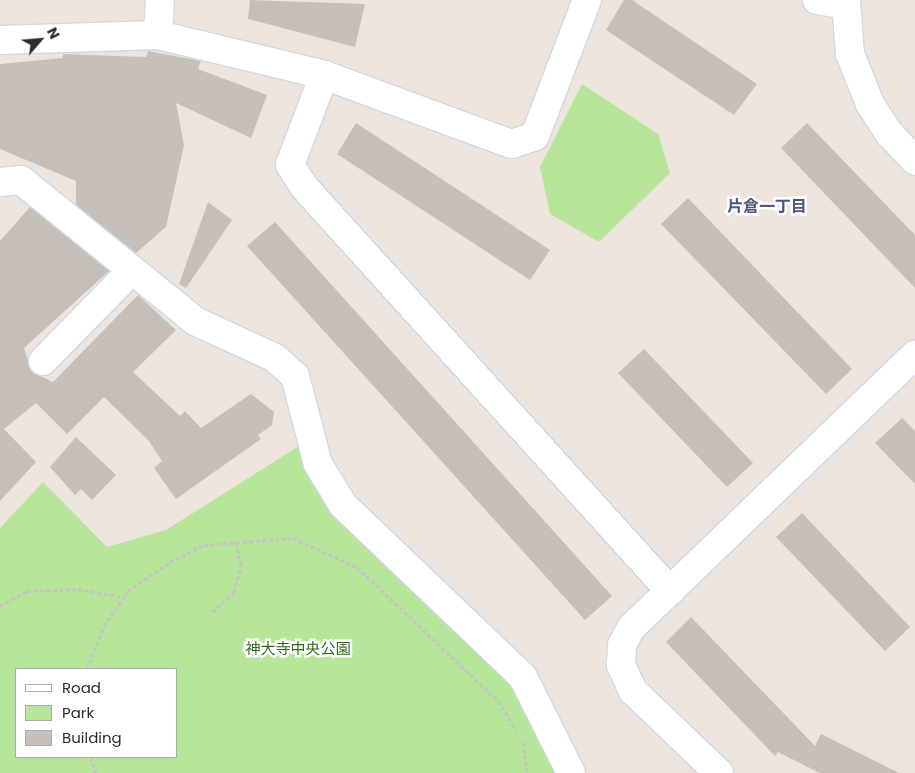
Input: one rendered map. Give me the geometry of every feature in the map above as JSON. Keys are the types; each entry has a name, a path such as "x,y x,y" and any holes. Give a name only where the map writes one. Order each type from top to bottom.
{"street":[{"path":"158,35 160,0"},
{"path":"0,40 158,35 324,75 512,144 524,142 535,136 587,0"},
{"path":"817,0 846,3 850,54 870,104 888,133 915,161"},
{"path":"324,75 290,165 306,188 670,591"},
{"path":"0,182 21,180 195,321 276,358 295,376 318,464 343,505 524,677 571,773"},
{"path":"43,361 131,271"},
{"path":"719,773 624,679 622,645 631,628 915,355"}],"path":[{"path":"87,668 104,626 124,597 195,549 235,540 293,538 357,567 498,700 523,741 527,773"},
{"path":"212,612 234,592 241,565 235,540"},
{"path":"0,606 27,591 78,589 124,597"},
{"path":"91,758 96,773"}],"green space":[{"path":"582,84 658,134 670,173 599,242 550,214 540,167"},
{"name":"神大寺中央公園","path":"299,446 515,684 559,773 0,773 0,528 43,482 107,547 166,530"}],"building":[{"path":"250,0 365,4 355,47 248,19"},
{"path":"624,0 632,0 757,84 734,115 606,30"},
{"path":"148,51 201,61 198,69 267,95 251,138 176,103 184,145 166,227 136,253 76,205 76,181 0,149 0,64 63,58 63,54 146,57"},
{"path":"356,123 550,250 530,280 337,154"},
{"path":"807,123 915,235 915,288 781,148"},
{"path":"688,198 852,369 826,394 661,224"},
{"path":"208,202 232,220 186,288 179,284"},
{"path":"30,207 109,271 24,348 32,372 53,382 138,295 176,330 133,372 180,416 185,411 201,428 251,394 274,412 272,425 258,435 261,439 176,499 154,468 162,461 149,441 104,397 67,434 36,403 4,429 36,462 0,501 0,241"},
{"path":"275,222 612,596 585,620 247,246"},
{"path":"644,349 753,463 727,487 618,373"},
{"path":"902,418 915,431 915,484 875,443"},
{"path":"76,437 116,475 92,500 81,489 75,495 50,467"},
{"path":"802,513 910,627 885,651 776,537"},
{"path":"691,617 815,746 821,734 899,773 820,773 778,752 775,756 666,642"}],"district":[{"name":"片倉一丁目","path":"767,207"}]}
